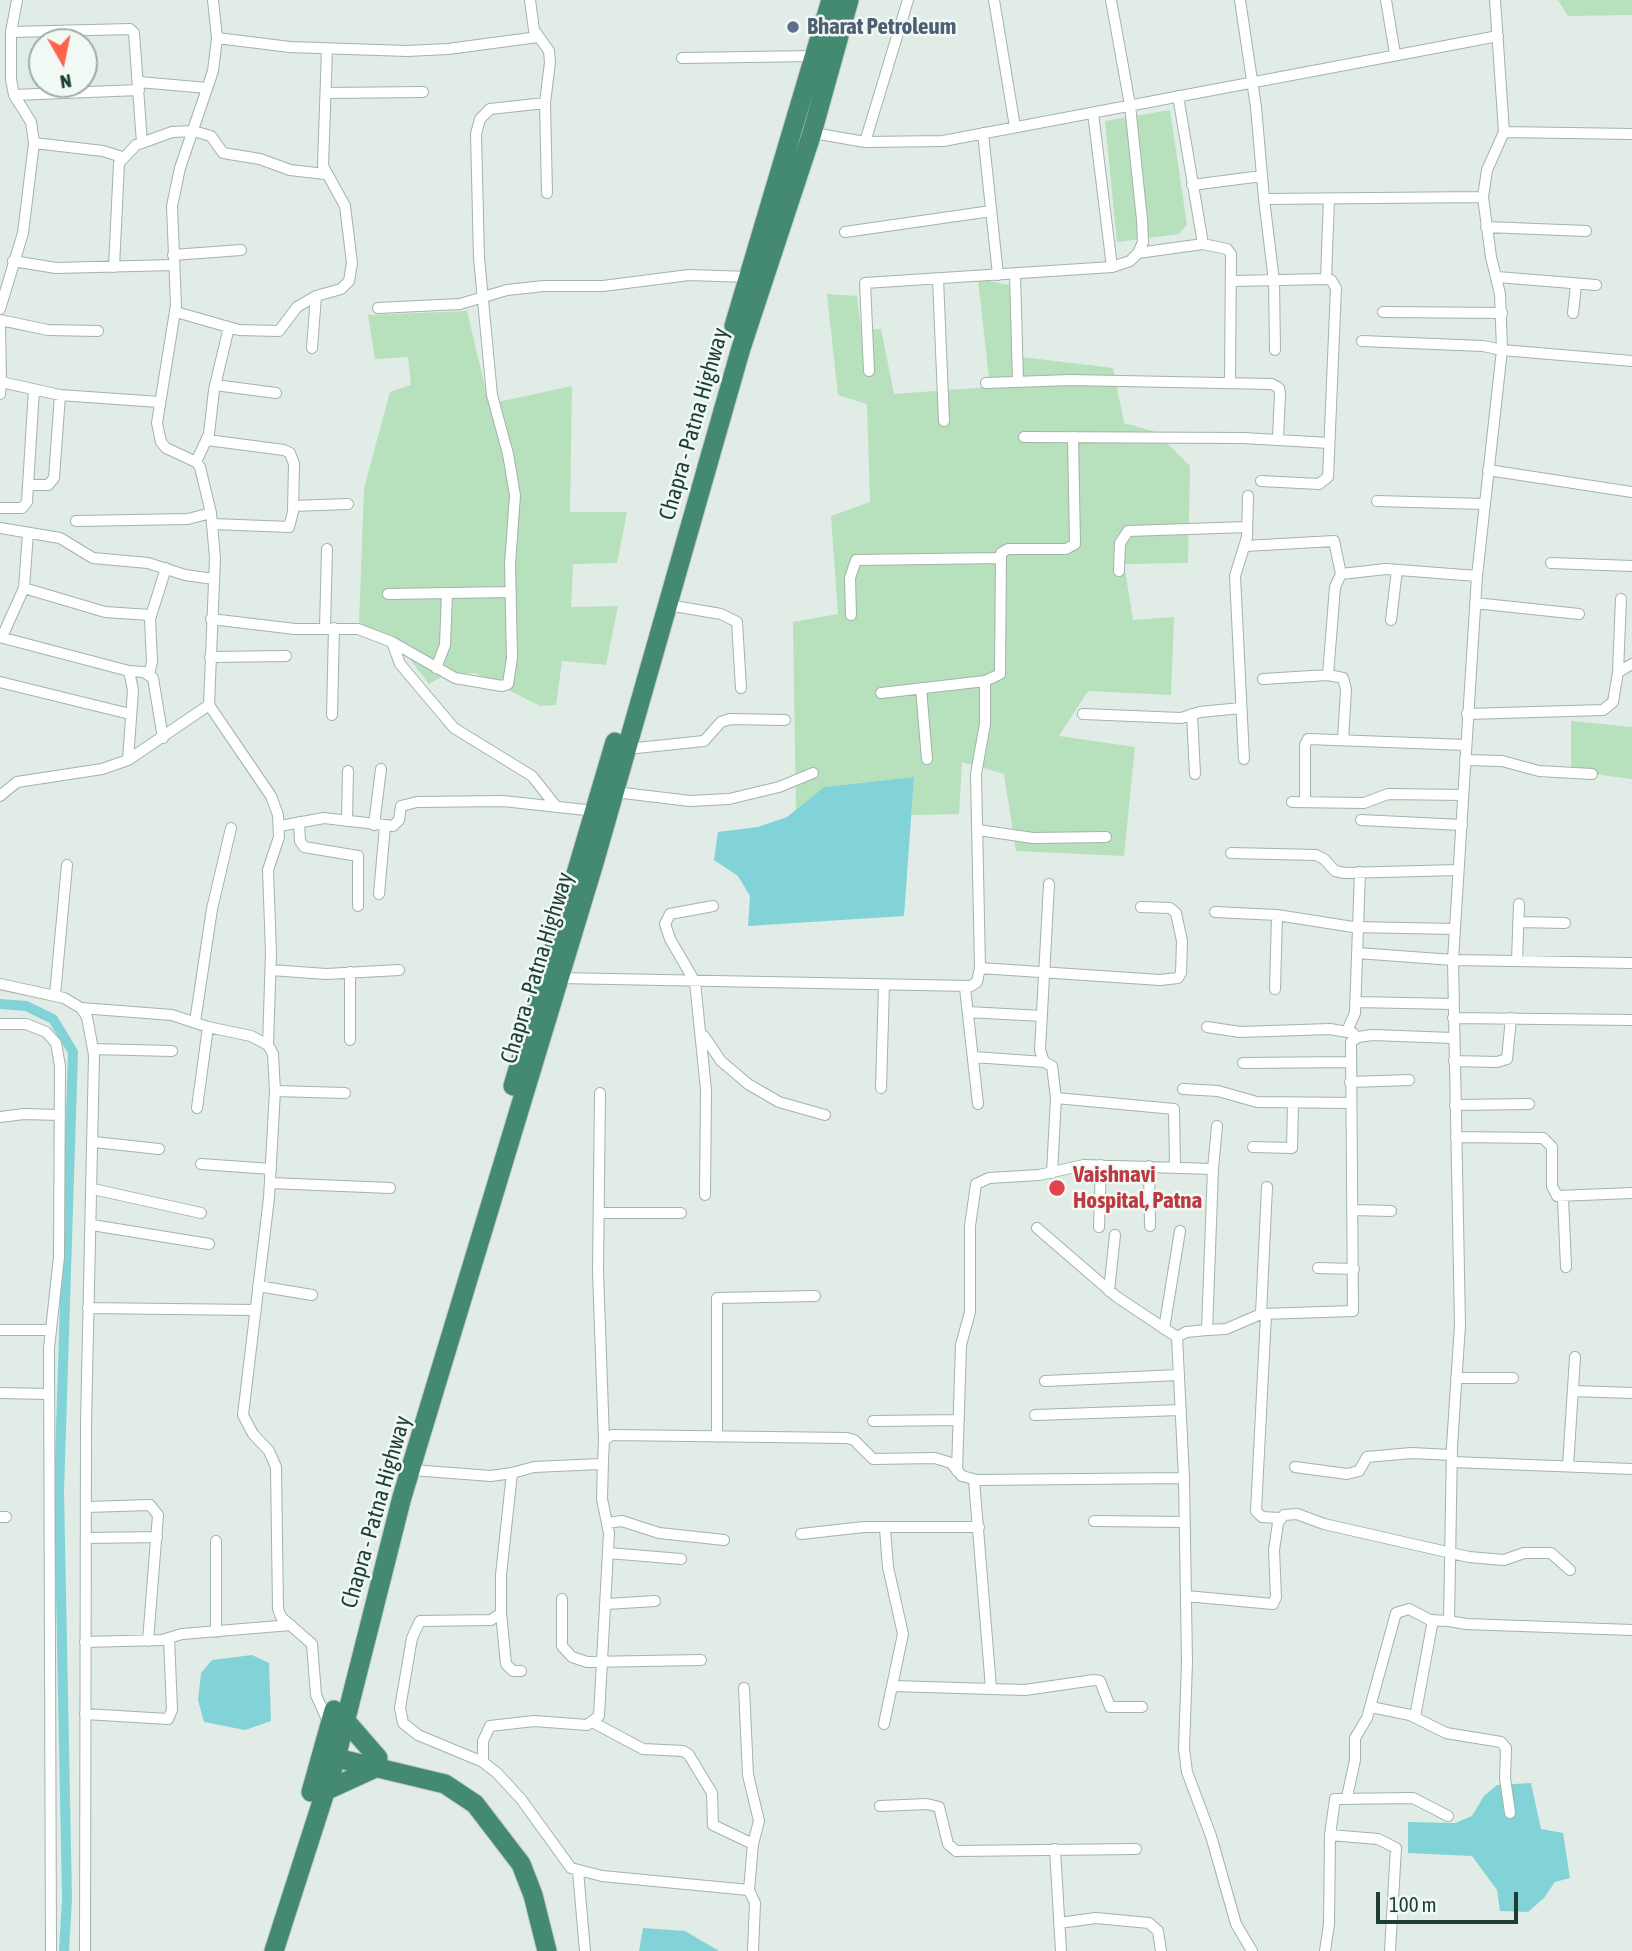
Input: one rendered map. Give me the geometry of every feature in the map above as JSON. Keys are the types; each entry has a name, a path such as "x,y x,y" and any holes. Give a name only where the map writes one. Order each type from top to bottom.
{"highway":[{"name":"Chapra - Patna Highway","path":"274,1951 325,1791 333,1742 393,1489 595,811 748,277 831,0"},
{"name":"Chapra - Patna Highway","path":"263,1951 333,1742 400,1503 615,792 763,275 812,133 849,0"},
{"path":"333,1742 381,1766 445,1784 465,1794 495,1826 521,1864 533,1895 547,1951"},
{"path":"333,1742 381,1766"},
{"path":"325,1791 381,1766"}],"street":[{"path":"0,309 28,212 34,143 31,122 14,95 5,58 17,0"},
{"path":"213,0 217,38 207,88 172,206 176,312 157,424 161,442 166,448 196,462 203,476 212,518 214,579 209,705 271,796 279,826 277,845 268,870 271,970 268,1045 275,1067 271,1169 243,1415 253,1434 274,1459 276,1466 276,1601 281,1617 312,1644 316,1695 333,1742"},
{"path":"530,0 538,37 549,51 545,103 547,193"},
{"path":"865,142 908,0"},
{"path":"994,0 1015,127"},
{"path":"869,371 865,283 1112,267 1130,261 1138,253 1143,242 1142,220 1130,105 1111,0"},
{"path":"1240,0 1253,80 1274,281 1275,351"},
{"path":"1386,0 1395,54"},
{"path":"1449,1621 1452,1458 1460,1325 1453,1038 1455,929 1477,576 1502,350 1502,313 1483,197 1487,170 1504,132 1495,0"},
{"path":"11,32 130,29 136,37 142,143"},
{"path":"792,129 865,142 943,141 1253,80 1498,36"},
{"path":"217,38 264,45 327,49 429,51 538,37"},
{"path":"176,312 250,331 279,331 292,312 316,296 341,289 349,281 352,272 345,206 326,174 322,155 327,49"},
{"path":"682,58 814,55"},
{"path":"14,95 139,86 207,88"},
{"path":"326,93 423,92"},
{"path":"1178,96 1203,244"},
{"path":"211,619 295,629 358,629 392,642 436,668 469,682 508,684 512,658 514,480 492,395 483,298 475,146 478,125 484,113 490,109 545,103"},
{"path":"1093,113 1112,267"},
{"path":"122,157 142,143 172,132 193,131 211,136 223,153 260,159 290,170 326,174"},
{"path":"1504,132 1632,134"},
{"path":"983,133 998,275"},
{"path":"34,143 103,151 122,157"},
{"path":"114,267 122,157"},
{"path":"1192,185 1262,176"},
{"path":"1264,199 1483,197"},
{"path":"1326,279 1329,199"},
{"path":"845,232 991,211"},
{"path":"1486,227 1586,231"},
{"path":"1138,253 1203,244 1227,249 1231,254 1233,281 1230,382"},
{"path":"13,261 57,268 114,267 241,250"},
{"path":"1015,274 1018,382"},
{"path":"378,308 460,304 519,288 603,286 668,276 748,277"},
{"path":"1497,277 1595,285"},
{"path":"938,279 944,421"},
{"path":"1233,281 1326,279 1331,280 1336,288 1328,477 1323,484 1261,481"},
{"path":"1573,313 1576,285"},
{"path":"312,348 316,296"},
{"path":"1383,312 1502,313"},
{"path":"0,394 0,322 48,330 98,331"},
{"path":"196,462 207,440 215,385 229,327"},
{"path":"1362,341 1483,346 1502,350 1632,360"},
{"path":"1,382 60,395 159,402"},
{"path":"986,383 1272,384 1279,388 1278,439"},
{"path":"215,385 276,393"},
{"path":"0,508 26,506 34,390"},
{"path":"29,485 48,485 54,478 60,395"},
{"path":"1024,437 1278,439 1329,443"},
{"path":"881,693 985,681 997,677 1001,670 1001,553 1008,549 1066,549 1075,544 1073,437"},
{"path":"76,521 212,518 289,527 293,520 294,464 290,453 257,444 207,440"},
{"path":"1488,470 1632,492"},
{"path":"1244,759 1236,576 1245,546 1248,496"},
{"path":"1377,501 1484,504"},
{"path":"293,506 348,504"},
{"path":"1119,571 1119,543 1128,531 1247,527"},
{"path":"0,528 60,538 93,558 136,561 185,575 214,579"},
{"path":"28,533 24,588 1,637 149,674"},
{"path":"1245,546 1334,541 1340,574 1335,587 1328,675"},
{"path":"327,549 332,715"},
{"path":"851,615 850,578 856,560 1000,558"},
{"path":"1551,563 1632,566"},
{"path":"163,737 155,685 149,674 152,662 150,615 155,607 166,568"},
{"path":"1340,574 1397,569 1477,576"},
{"path":"1391,620 1397,569"},
{"path":"24,588 105,612 150,615"},
{"path":"388,594 511,592"},
{"path":"436,668 445,645 447,593"},
{"path":"1467,714 1603,710 1613,702 1618,672 1621,599"},
{"path":"1475,603 1579,614"},
{"path":"668,605 733,618 739,628 741,688"},
{"path":"392,642 400,664 454,728 532,776 555,805"},
{"path":"210,657 286,656"},
{"path":"1618,672 1632,664"},
{"path":"128,760 133,690 130,671"},
{"path":"1263,679 1328,675 1343,678 1346,682 1343,740"},
{"path":"559,978 965,988 976,982 980,968 976,767 985,724 985,681"},
{"path":"0,682 130,714"},
{"path":"921,688 927,760"},
{"path":"0,796 17,782 102,769 128,760 209,705"},
{"path":"1083,714 1174,718 1241,708"},
{"path":"1192,715 1195,774"},
{"path":"627,749 704,741 722,722 730,719 785,720"},
{"path":"1305,802 1306,741 1312,738 1466,745"},
{"path":"1465,760 1502,761 1539,771 1592,774"},
{"path":"379,894 382,769"},
{"path":"347,821 348,771"},
{"path":"615,792 691,800 729,799 779,787 813,773"},
{"path":"1292,802 1364,803 1388,794 1463,795"},
{"path":"279,826 324,818 379,825 397,824 401,806 417,802 503,801 595,811"},
{"path":"1361,820 1462,825"},
{"path":"299,822 303,848 358,856 358,906"},
{"path":"195,1022 212,909 231,828"},
{"path":"978,830 1033,838 1106,837"},
{"path":"1231,853 1316,855 1335,871 1458,870"},
{"path":"55,995 68,865"},
{"path":"1177,1336 1186,1332 1226,1329 1264,1315 1353,1311 1350,1062 1356,1002 1360,872"},
{"path":"1044,1062 1040,1050 1049,884"},
{"path":"1517,961 1519,904"},
{"path":"705,1195 706,1090 703,1034 695,982 670,939 666,919 679,911 713,906"},
{"path":"980,968 1160,980 1178,978 1181,973 1182,941 1176,913 1170,908 1141,907"},
{"path":"1215,912 1277,915 1359,927 1455,929"},
{"path":"1275,989 1277,915"},
{"path":"1518,922 1565,923"},
{"path":"1357,953 1454,960 1632,963"},
{"path":"271,970 326,974 399,970"},
{"path":"350,972 351,1040"},
{"path":"0,984 55,995 81,1008 156,1012 251,1036 268,1045"},
{"path":"881,1088 884,985"},
{"path":"965,988 978,1104"},
{"path":"1356,1002 1453,1004"},
{"path":"81,1008 87,1017 93,1049 94,1142 85,1642 85,1951"},
{"path":"968,1012 1042,1016"},
{"path":"1453,1018 1632,1020"},
{"path":"1454,1061 1497,1062 1507,1059 1511,1018"},
{"path":"0,1024 26,1024 53,1038 59,1053 59,1257 51,1330 49,1394 51,1951"},
{"path":"197,1108 208,1027"},
{"path":"1207,1027 1240,1032 1453,1038"},
{"path":"703,1034 721,1061 748,1084 779,1102 825,1115"},
{"path":"93,1049 172,1051"},
{"path":"974,1057 1044,1062 1052,1066 1056,1098 1052,1173"},
{"path":"1243,1063 1350,1062"},
{"path":"1350,1082 1409,1080"},
{"path":"1183,1089 1218,1091 1247,1101 1351,1103"},
{"path":"275,1091 345,1093"},
{"path":"483,1762 483,1741 490,1726 534,1721 587,1725 594,1723 599,1716 608,1553 607,1523 602,1499 604,1440 598,1308 600,1093"},
{"path":"1056,1098 1174,1109 1175,1166"},
{"path":"1253,1147 1292,1148 1293,1103"},
{"path":"1455,1105 1529,1104"},
{"path":"0,1117 24,1114 60,1115"},
{"path":"1207,1331 1217,1126"},
{"path":"1455,1137 1543,1138 1552,1147 1553,1192 1563,1198 1632,1193"},
{"path":"94,1142 159,1149"},
{"path":"201,1164 271,1169"},
{"path":"1099,1227 1101,1166"},
{"path":"1149,1166 1150,1226"},
{"path":"957,1471 962,1335 970,1312 970,1227 976,1184 989,1178 1052,1173 1074,1167 1213,1168"},
{"path":"270,1182 390,1188"},
{"path":"1267,1187 1256,1511 1262,1517 1305,1515 1324,1524 1451,1554 1504,1560 1524,1553 1551,1553 1570,1570"},
{"path":"93,1189 201,1213"},
{"path":"1563,1198 1566,1266"},
{"path":"1353,1210 1391,1211"},
{"path":"600,1213 681,1213"},
{"path":"92,1225 209,1244"},
{"path":"1037,1228 1109,1291 1177,1336"},
{"path":"1164,1329 1180,1231"},
{"path":"1109,1291 1115,1235"},
{"path":"1318,1268 1354,1269"},
{"path":"258,1286 312,1295"},
{"path":"717,1437 717,1298 815,1296"},
{"path":"89,1308 254,1310"},
{"path":"0,1330 51,1330"},
{"path":"1177,1336 1185,1522 1184,1749 1187,1772 1211,1836 1236,1924 1252,1951"},
{"path":"1568,1466 1575,1357"},
{"path":"1045,1381 1179,1376"},
{"path":"1456,1378 1513,1378"},
{"path":"1573,1391 1632,1393"},
{"path":"0,1393 49,1394"},
{"path":"1035,1415 1181,1410"},
{"path":"873,1421 959,1420"},
{"path":"604,1440 612,1435 848,1438 854,1440 873,1459 935,1458 951,1463 957,1471 974,1480 1184,1478"},
{"path":"1295,1467 1348,1474 1359,1472 1367,1457 1402,1453 1632,1469"},
{"path":"412,1470 491,1476 534,1466 581,1466 603,1461"},
{"path":"512,1473 502,1564 501,1614 506,1664 513,1671 521,1671"},
{"path":"974,1480 991,1688"},
{"path":"87,1507 150,1505 158,1516 148,1641"},
{"path":"1186,1596 1273,1604 1276,1597 1274,1540 1280,1518"},
{"path":"607,1523 622,1521 659,1532 724,1541"},
{"path":"1094,1521 1185,1522"},
{"path":"801,1534 864,1527 979,1527"},
{"path":"884,1724 903,1634 888,1566 885,1529"},
{"path":"87,1538 157,1537"},
{"path":"216,1541 216,1632"},
{"path":"608,1553 681,1559"},
{"path":"562,1599 562,1639 566,1654 587,1662 701,1660"},
{"path":"607,1604 655,1601"},
{"path":"1347,1797 1355,1760 1355,1738 1365,1725 1371,1707 1396,1613 1409,1609 1433,1620 1466,1624 1632,1630"},
{"path":"501,1614 491,1620 420,1620 412,1638 400,1709 403,1723 418,1735 483,1762 514,1789 565,1861 578,1871 749,1890"},
{"path":"1415,1717 1433,1620"},
{"path":"85,1642 148,1641 291,1625"},
{"path":"85,1714 167,1719 172,1710 169,1638"},
{"path":"893,1686 1033,1689 1094,1680 1100,1681 1110,1707 1142,1707"},
{"path":"744,1688 748,1775 759,1812 749,1890 755,1903 753,1951"},
{"path":"1371,1707 1415,1717 1446,1734 1505,1745 1505,1778 1510,1814"},
{"path":"594,1723 643,1749 689,1755 712,1793 713,1825 754,1844"},
{"path":"1325,1951 1329,1924 1333,1803 1347,1797 1413,1798 1448,1816"},
{"path":"880,1806 927,1804 939,1807 948,1844 956,1851 1136,1849"},
{"path":"1330,1835 1378,1839 1396,1848 1390,1951"},
{"path":"1055,1849 1060,1951"},
{"path":"578,1871 585,1951"},
{"path":"1059,1923 1097,1919 1149,1923 1158,1931 1160,1951"}],"green space":[{"path":"1558,0 1632,0 1632,15 1568,16"},
{"path":"1170,110 1187,225 1179,234 1117,242 1105,121"},
{"path":"978,279 1009,285 1022,357 1113,368 1124,423 1156,432 1190,466 1188,563 1124,564 1133,620 1174,617 1171,695 1088,691 1059,736 1135,747 1124,856 1016,851 1004,774 962,762 959,814 911,815 914,777 824,787 796,810 793,622 838,614 831,516 870,502 867,404 838,395 827,294 857,296 861,330 881,329 894,394 990,387"},
{"path":"467,311 489,404 572,386 570,512 627,512 617,563 573,564 571,607 618,606 606,665 562,661 556,705 540,706 475,673 445,675 429,684 393,637 359,624 364,488 390,392 411,385 408,357 375,359 368,315"},
{"path":"1571,721 1632,727 1632,779 1571,771"}],"water":[{"path":"914,777 904,916 748,926 750,896 738,876 714,860 718,832 758,827 787,817 824,787"},
{"path":"252,1655 269,1663 271,1721 245,1730 204,1722 198,1700 201,1673 212,1660"},
{"path":"1531,1783 1541,1829 1563,1833 1570,1878 1555,1882 1544,1898 1528,1912 1500,1911 1497,1890 1472,1856 1408,1853 1408,1822 1455,1823 1472,1816 1484,1796 1497,1785"},
{"path":"643,1928 685,1931 719,1951 639,1951"}],"waterway":[{"path":"0,1004 26,1006 53,1019 73,1052 59,1491 67,1899 64,1951"}],"place":[{"name":"Bharat Petroleum","path":"793,27"},
{"name":"Vaishnavi Hospital, Patna","path":"1057,1188"}]}
